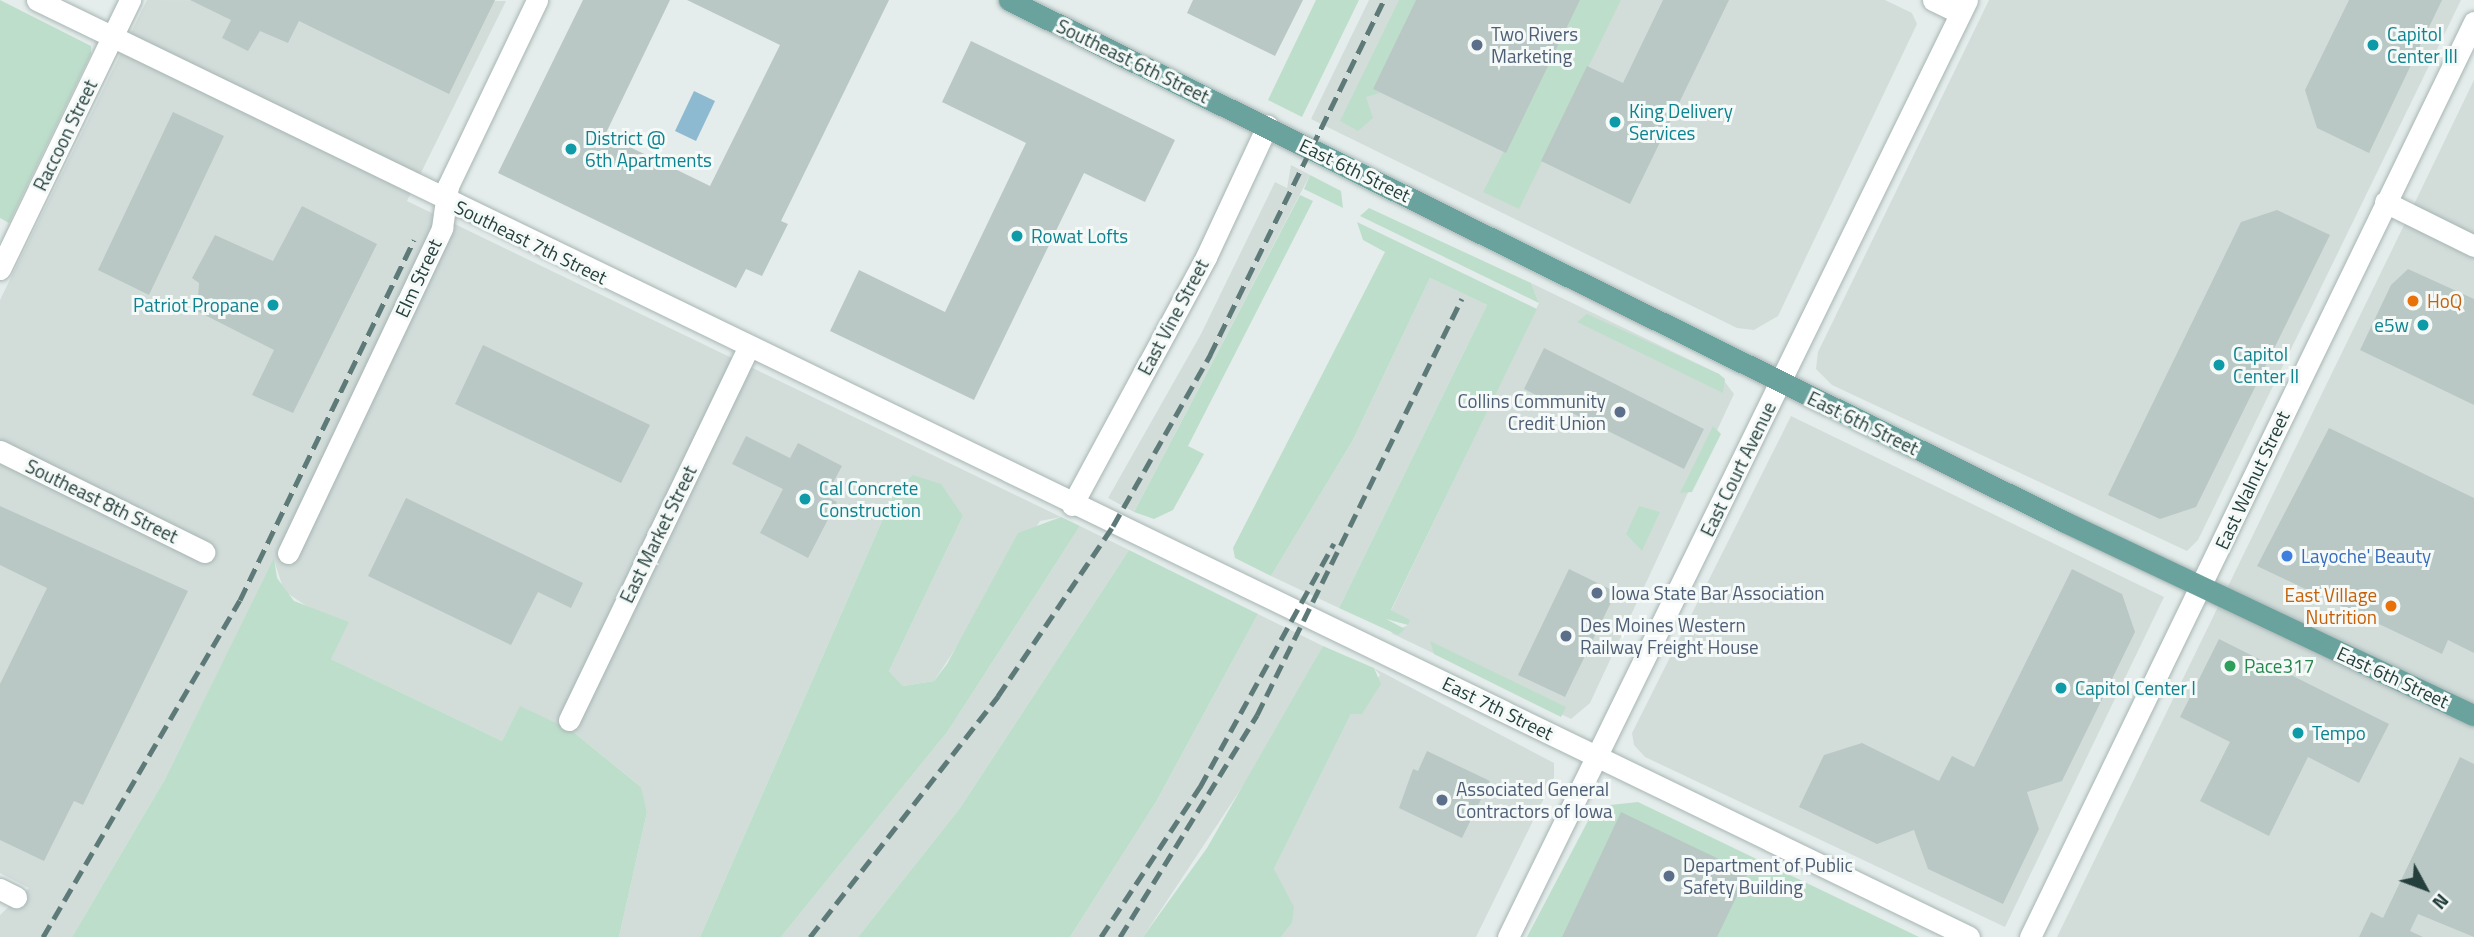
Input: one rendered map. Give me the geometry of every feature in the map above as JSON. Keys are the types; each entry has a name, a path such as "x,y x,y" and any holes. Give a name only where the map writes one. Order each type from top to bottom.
{"main road":[{"name":"Southeast 6th Street","path":"1009,0 1262,124"},
{"name":"East 6th Street","path":"1262,124 2201,587 2474,715"}],"street":[{"name":"Southeast 7th Street","path":"37,0 1025,484"},
{"name":"Raccoon Street","path":"0,269 131,0"},
{"name":"Elm Street","path":"288,553 442,228 446,201 537,0"},
{"path":"1933,0 1963,7"},
{"name":"East Court Avenue","path":"1508,937 1963,7"},
{"name":"East Walnut Street","path":"2031,937 2474,22"},
{"name":"East Vine Street","path":"1072,505 1262,124"},
{"path":"2385,202 2474,246"},
{"name":"East Market Street","path":"569,720 748,348"},
{"name":"Southeast 8th Street","path":"0,451 204,552"},
{"name":"East 7th Street","path":"1025,484 1969,937"}],"shaded area":[{"path":"147,0 506,1 407,201 1061,517 1040,521 934,681 903,686 889,671 963,516 895,491 700,937 619,937 647,812 640,786 571,730 520,707 502,741 331,659 314,611 284,591 274,560 165,779 72,937 0,937 0,915 29,888 0,873 0,300"},
{"path":"1369,0 1885,0 1912,13 1917,24 1778,316 1754,330 1737,328 1311,119"},
{"path":"1989,0 2461,0 2198,540 2187,551 1832,385 1816,369 1818,352"},
{"path":"2474,80 2474,937 2057,937 2389,256"},
{"path":"1291,165 1310,175 1134,512 1108,498 1201,334 1275,182 1287,188"},
{"path":"1430,278 1487,305 1339,608 1271,576 1353,440"},
{"path":"1531,283 1719,374 1734,394 1590,703 1571,719 1391,633 1408,625 1391,611 1539,303"},
{"path":"1791,416 2164,597 2005,927 1645,757 1634,745 1632,733"},
{"path":"1080,526 1129,550 960,808 858,937 781,937 948,731"},
{"path":"1258,614 1323,646 1266,751 1143,937 1070,937 1156,802"},
{"path":"1374,668 1554,763 1554,778 1476,937 1281,937 1292,923 1274,869 1351,714 1380,675"}],"green space":[{"path":"0,0 91,46 91,54 9,223 0,218"},
{"path":"1316,0 1359,0 1302,117 1268,100"},
{"path":"1399,0 1416,0 1374,89 1380,93 1366,97 1373,118 1358,131 1340,121"},
{"path":"1580,0 1621,0 1519,209 1483,192"},
{"path":"1310,175 1341,191 1343,208 1304,189"},
{"path":"1300,195 1313,201 1188,446 1204,454 1173,510 1154,519 1134,512"},
{"path":"1369,208 1531,283 1539,303 1360,216"},
{"path":"1357,222 1537,309 1391,610 1410,620 1408,625 1386,619 1405,629 1398,635 1339,608 1487,305 1430,278 1353,440 1271,576 1235,558 1233,548 1385,252 1363,240"},
{"path":"1587,314 1719,374 1725,379 1723,393 1577,322"},
{"path":"1713,426 1721,434 1692,492 1680,493"},
{"path":"913,475 941,484 963,516 889,671 903,686 934,681 947,664 1018,533 1061,517 1080,526 948,731 781,937 700,937 895,491"},
{"path":"1639,506 1660,512 1642,551 1626,534"},
{"path":"1129,550 1258,614 1156,802 1070,937 858,937 960,808"},
{"path":"274,558 277,578 294,601 349,622 331,659 502,741 520,706 571,730 641,787 647,812 619,937 72,937 165,779"},
{"path":"1430,641 1566,707 1561,717 1434,654"},
{"path":"1323,646 1374,668 1381,684 1362,714 1351,714 1274,869 1294,907 1292,923 1281,937 1143,937 1207,848"},
{"path":"1638,802 1919,937 1527,937 1590,817 1610,805"}],"water":[{"path":"694,91 715,101 696,141 675,131"}],"building":[{"path":"190,0 495,0 449,94 299,21 288,43 260,31 248,51 222,38 231,20"},
{"path":"583,0 670,0 605,135 710,186 780,45 687,0 889,0 781,221 788,224 762,276 746,269 736,288 498,173"},
{"path":"1193,0 1303,0 1275,56 1187,13"},
{"name":"Two Rivers Marketing","path":"1416,0 1580,0 1506,153 1373,89"},
{"name":"King Delivery Services","path":"1663,0 1729,0 1630,204 1541,161 1587,66 1623,83"},
{"name":"Capitol Center III","path":"2349,0 2442,0 2369,153 2317,128 2305,90"},
{"name":"Rowat Lofts","path":"971,41 1175,140 1145,202 1084,173 974,400 830,331 859,270 945,312 1026,143 942,102"},
{"name":"Patriot Propane","path":"173,112 224,136 149,295 98,270"},
{"name":"Patriot Propane","path":"302,206 377,244 293,413 252,395 274,350 197,311 199,283 192,278 215,235 273,261"},
{"name":"Capitol Center II","path":"2277,210 2330,235 2196,507 2160,519 2108,495 2241,222"},
{"name":"e5w","path":"2408,269 2474,299 2474,405 2360,350 2391,285"},
{"path":"483,345 650,425 621,483 455,404"},
{"name":"Collins Community Credit Union","path":"1544,348 1704,429 1684,469 1524,389"},
{"path":"2329,428 2474,498 2474,653 2448,640 2442,654 2257,566"},
{"name":"Cal Concrete Construction","path":"746,436 790,458 798,443 842,466 826,496 837,502 808,558 760,533 783,489 732,464"},
{"path":"406,498 583,583 571,608 538,592 511,645 368,576"},
{"path":"0,506 188,591 83,805 74,801 44,861 0,840 0,684 47,588 0,565"},
{"name":"Des Moines Western Railway Freight House","path":"1569,569 1616,592 1565,697 1518,675"},
{"name":"Capitol Center I","path":"2072,569 2122,594 2135,632 2062,781 2027,792 2039,829 2003,904 1928,869 1914,830 1877,844 1799,807 1824,755 1862,743 1939,781 1952,756 1974,767"},
{"name":"Tempo","path":"2219,639 2389,724 2359,783 2308,757 2269,836 2200,801 2230,742 2180,717"},
{"name":"Associated General Contractors of Iowa","path":"1427,751 1490,781 1462,838 1399,808 1413,769 1418,771"},
{"path":"2460,757 2474,764 2474,937 2418,914 2410,931 2423,937 2359,937 2371,912 2383,918"},
{"name":"Department of Public Safety Building","path":"1621,812 1748,873 1717,937 1562,937"}],"railway":[{"path":"810,937 998,696 1113,526 1210,355 1384,0"},
{"path":"43,937 240,600 414,240"},
{"path":"1120,937 1257,715 1462,299"},
{"path":"1101,937 1200,787 1334,543"}],"place":[{"name":"Two Rivers Marketing","path":"1477,45"},
{"name":"Capitol Center III","path":"2373,45"},
{"name":"King Delivery Services","path":"1615,122"},
{"name":"District @ 6th Apartments","path":"571,149"},
{"name":"Rowat Lofts","path":"1017,236"},
{"name":"HoQ","path":"2413,301"},
{"name":"Patriot Propane","path":"273,305"},
{"name":"e5w","path":"2423,325"},
{"name":"Capitol Center II","path":"2219,365"},
{"name":"Collins Community Credit Union","path":"1620,412"},
{"name":"Cal Concrete Construction","path":"805,499"},
{"name":"Layoche' Beauty","path":"2287,556"},
{"name":"Iowa State Bar Association","path":"1597,593"},
{"name":"East Village Nutrition","path":"2391,606"},
{"name":"Des Moines Western Railway Freight House","path":"1566,636"},
{"name":"Pace317","path":"2230,666"},
{"name":"Capitol Center I","path":"2061,688"},
{"name":"Tempo","path":"2298,733"},
{"name":"Associated General Contractors of Iowa","path":"1442,800"},
{"name":"Department of Public Safety Building","path":"1669,876"}]}
